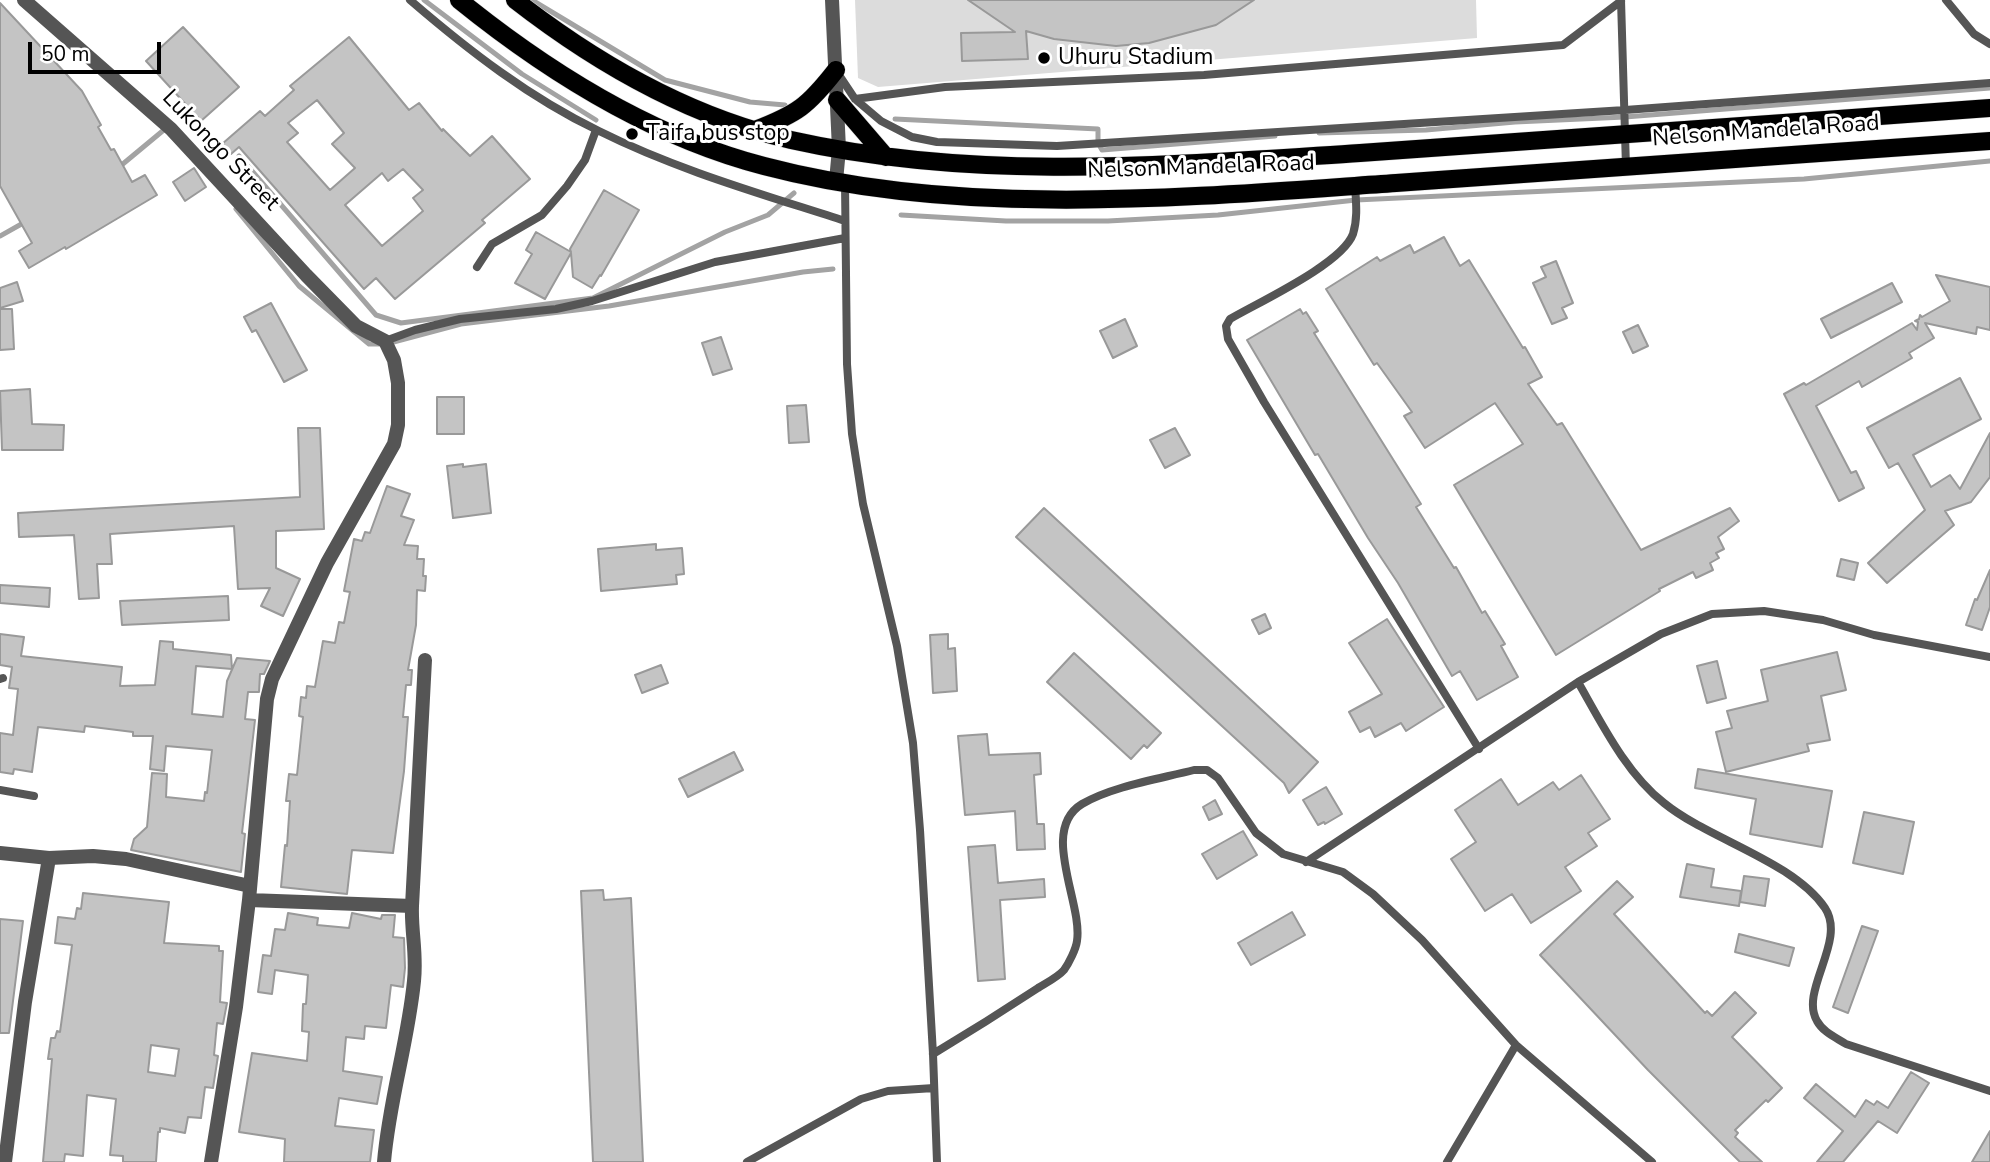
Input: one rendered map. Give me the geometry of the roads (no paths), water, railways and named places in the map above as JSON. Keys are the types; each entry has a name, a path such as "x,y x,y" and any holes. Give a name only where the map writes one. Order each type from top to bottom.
{"main road":[{"name":"Nelson Mandela Road","path":"459,0 554,69 644,121 711,150 764,167 916,193 1013,199 1231,194 1990,141"},
{"name":"Nelson Mandela Road","path":"515,0 552,29 625,74 696,109 755,130 839,149 886,157 974,164 1126,167 1990,108"},
{"path":"755,130 786,118 807,105 835,70"},
{"path":"846,99 886,157"}],"street":[{"name":"Lukongo Street","path":"24,0 171,129 356,326 382,339"},
{"path":"832,0 835,70 846,99 839,149 841,182"},
{"path":"211,1162 236,1007 267,699 272,679 327,563 394,444 398,425 398,383 394,360 382,339"},
{"path":"384,1162 388,1120 414,981 416,947 411,925 425,660"},
{"path":"0,853 49,858 93,856 126,859 249,893 412,906"},
{"path":"5,1162 25,1002 49,858"}],"lane":[{"path":"410,0 511,80 596,130 682,166 845,221"},
{"path":"846,99 946,87 1204,75 1563,45 1621,0"},
{"path":"1621,0 1626,167"},
{"path":"1946,0 1974,34 1990,44"},
{"path":"846,99 888,126 912,137 937,142 1057,146 1625,110 1990,83"},
{"path":"477,267 492,244 542,215 585,160 596,130"},
{"path":"841,182 845,221 847,364 852,434 863,504 897,646 913,743 933,1054 937,1162"},
{"path":"1355,185 1357,217 1352,236 1342,252 1230,319 1226,326 1227,339 1479,748"},
{"path":"382,339 460,319 556,309 592,301 715,262 845,238"},
{"path":"1306,862 1578,682 1661,634 1712,614 1764,611 1823,620 1874,635 1990,657"},
{"path":"1578,682 1619,751 1664,803 1786,873 1809,890 1825,909 1831,923 1829,944 1817,982 1814,1003 1815,1019 1825,1032 1858,1048 1990,1091"},
{"path":"933,1054 1063,971 1077,942 1076,912 1064,864 1063,845 1065,826 1072,811 1106,793 1194,770 1207,770 1218,778 1256,833 1283,855 1343,872 1373,894 1422,940 1516,1045 1645,1161"},
{"path":"0,790 34,796"},
{"path":"1447,1162 1516,1045"},
{"path":"747,1162 861,1099 888,1091 934,1088"}],"waterway":[{"path":"424,0 522,74 596,120"},
{"path":"532,0 665,80 750,102 785,105"},
{"path":"1319,133 1426,130 1515,122 1625,117 1990,88"},
{"path":"895,119 1098,129 1098,143 1102,150 1275,136"},
{"path":"118,168 165,129 167,131"},
{"path":"239,156 376,315 401,323 593,298 725,232 768,215 794,193"},
{"path":"901,215 1006,221 1108,221 1218,215 1356,200 1804,179 1990,161"},
{"path":"236,209 299,286 369,344 386,344 461,324 609,306 833,269"},
{"path":"0,236 25,222"}],"place":[{"name":"Uhuru Stadium","path":"1044,58"},
{"name":"Taifa bus stop","path":"632,134"}]}
